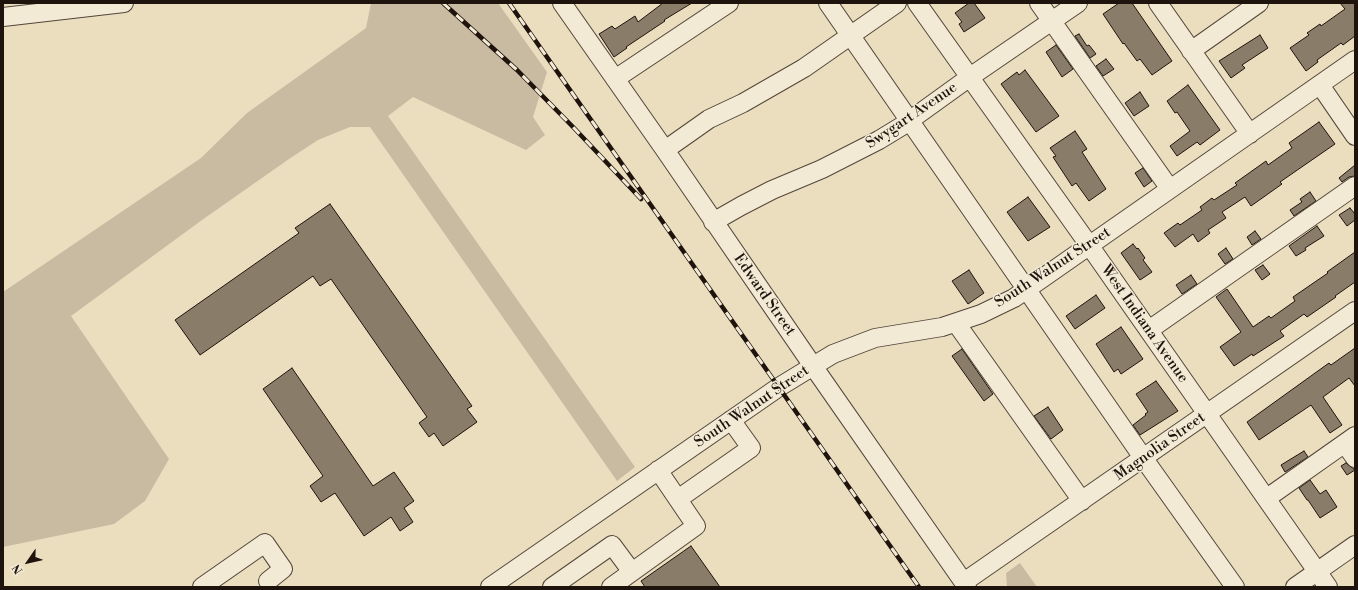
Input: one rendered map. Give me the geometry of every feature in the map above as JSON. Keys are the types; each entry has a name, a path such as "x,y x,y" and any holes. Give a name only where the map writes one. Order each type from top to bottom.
{"street":[{"path":"3,17 124,3"},
{"path":"616,79 729,3"},
{"path":"828,3 1144,459 1235,587"},
{"path":"665,150 709,119 743,103 804,68 897,3"},
{"name":"West Indiana Avenue","path":"917,3 1090,245 1328,587"},
{"path":"1039,3 1170,189"},
{"name":"Swygart Avenue","path":"713,222 772,190 864,149 910,120 1078,3"},
{"path":"1158,3 1250,134"},
{"path":"1191,51 1259,3"},
{"name":"Edward Street","path":"565,4 713,222 966,585"},
{"name":"South Walnut Street","path":"490,587 779,387 833,354 875,338 942,327 956,323 981,314 1014,298 1355,60"},
{"path":"1320,85 1355,136"},
{"path":"1149,330 1355,186"},
{"name":"Magnolia Street","path":"966,585 1082,501 1355,311"},
{"path":"956,323 1082,501"},
{"path":"678,499 751,448 731,420"},
{"path":"1266,498 1352,446"},
{"path":"611,587 696,526 658,470"},
{"path":"202,587 266,543 283,569 266,585"},
{"path":"552,587 612,545 632,572"},
{"path":"1294,587 1355,545"}],"shaded area":[{"path":"371,3 498,3 547,72 533,117 545,135 526,150 413,97 388,116 635,467 617,481 370,127 350,127 318,140 289,159 202,220 71,316 169,459 145,501 114,524 3,547 3,292 201,158 247,113 366,28"},
{"path":"1020,563 1037,587 1007,587 1006,573"}],"building":[{"path":"663,3 692,3 664,20 665,21 626,47 627,48 614,57 599,34 612,26 615,29 635,16 638,22"},
{"path":"969,3 974,3 985,18 964,32 959,24 962,22 955,13"},
{"path":"1119,3 1132,3 1172,61 1152,75 1140,59 1137,61 1124,43 1123,44 1103,14"},
{"path":"1340,3 1355,3 1355,36 1343,45 1341,43 1317,60 1318,62 1306,71 1290,48 1309,35 1307,33 1320,24 1321,26 1345,9"},
{"path":"1079,34 1087,46 1089,45 1096,54 1090,58 1075,36"},
{"path":"1260,35 1268,48 1242,65 1245,68 1231,78 1219,61"},
{"path":"1056,45 1073,69 1062,77 1046,52"},
{"path":"1106,59 1114,69 1103,76 1096,66"},
{"path":"1025,70 1059,116 1036,132 1001,84 1017,72 1019,75"},
{"path":"1188,85 1220,130 1200,145 1197,142 1177,156 1170,146 1190,131 1177,112 1175,113 1167,101"},
{"path":"1140,92 1149,106 1134,116 1125,103"},
{"path":"1319,122 1335,144 1280,182 1282,184 1251,206 1245,197 1222,212 1226,218 1208,230 1210,233 1198,242 1193,234 1175,247 1164,233 1178,223 1180,225 1202,210 1200,207 1212,198 1214,200 1237,185 1235,183 1266,161 1268,165 1292,148 1289,143"},
{"path":"1075,131 1087,149 1082,152 1106,189 1089,201 1076,183 1072,186 1053,157 1056,156 1050,148"},
{"path":"1355,165 1355,176 1349,177 1342,182 1339,178"},
{"path":"1143,168 1152,181 1144,187 1135,173"},
{"path":"1310,192 1316,201 1294,216 1290,210 1302,202 1300,199"},
{"path":"1028,197 1050,227 1028,241 1007,212"},
{"path":"330,204 472,406 467,409 477,422 443,446 434,433 429,437 419,423 427,417 331,279 320,286 313,276 200,355 175,320 299,233 295,228"},
{"path":"1350,208 1355,214 1355,220 1347,226 1339,215"},
{"path":"1317,226 1324,236 1305,248 1306,250 1296,256 1289,246"},
{"path":"1255,231 1261,239 1252,245 1247,237"},
{"path":"1133,244 1145,258 1143,260 1152,272 1140,280 1121,253"},
{"path":"1226,248 1233,259 1225,264 1218,254"},
{"path":"1355,252 1355,282 1307,317 1304,314 1280,331 1284,336 1253,356 1252,354 1234,366 1220,347 1241,332 1216,297 1227,289 1253,327 1269,316 1271,318 1295,301 1293,297"},
{"path":"1263,265 1270,274 1262,280 1255,270"},
{"path":"969,270 984,293 968,304 952,281"},
{"path":"1191,275 1197,284 1182,294 1176,285"},
{"path":"1096,295 1105,308 1075,329 1066,316"},
{"path":"1121,327 1143,359 1121,374 1118,369 1114,372 1096,344"},
{"path":"1355,348 1355,386 1349,378 1323,397 1342,425 1330,433 1311,405 1259,440 1247,422 1329,363 1331,365"},
{"path":"962,349 993,394 984,401 952,356"},
{"path":"292,368 373,486 394,472 414,501 404,508 413,522 400,531 391,517 364,536 335,493 321,502 310,486 323,476 263,389"},
{"path":"1156,381 1178,411 1140,435 1133,425 1148,412 1136,394"},
{"path":"1048,407 1063,430 1051,439 1034,416"},
{"path":"1304,451 1308,457 1285,472 1281,465"},
{"path":"1346,463 1355,470 1347,475 1341,466"},
{"path":"1310,480 1320,494 1326,490 1337,507 1320,518 1299,488"},
{"path":"691,546 720,587 645,587 641,581"}],"railway":[{"path":"443,3 517,70 641,199"},
{"path":"509,3 919,587"}]}
